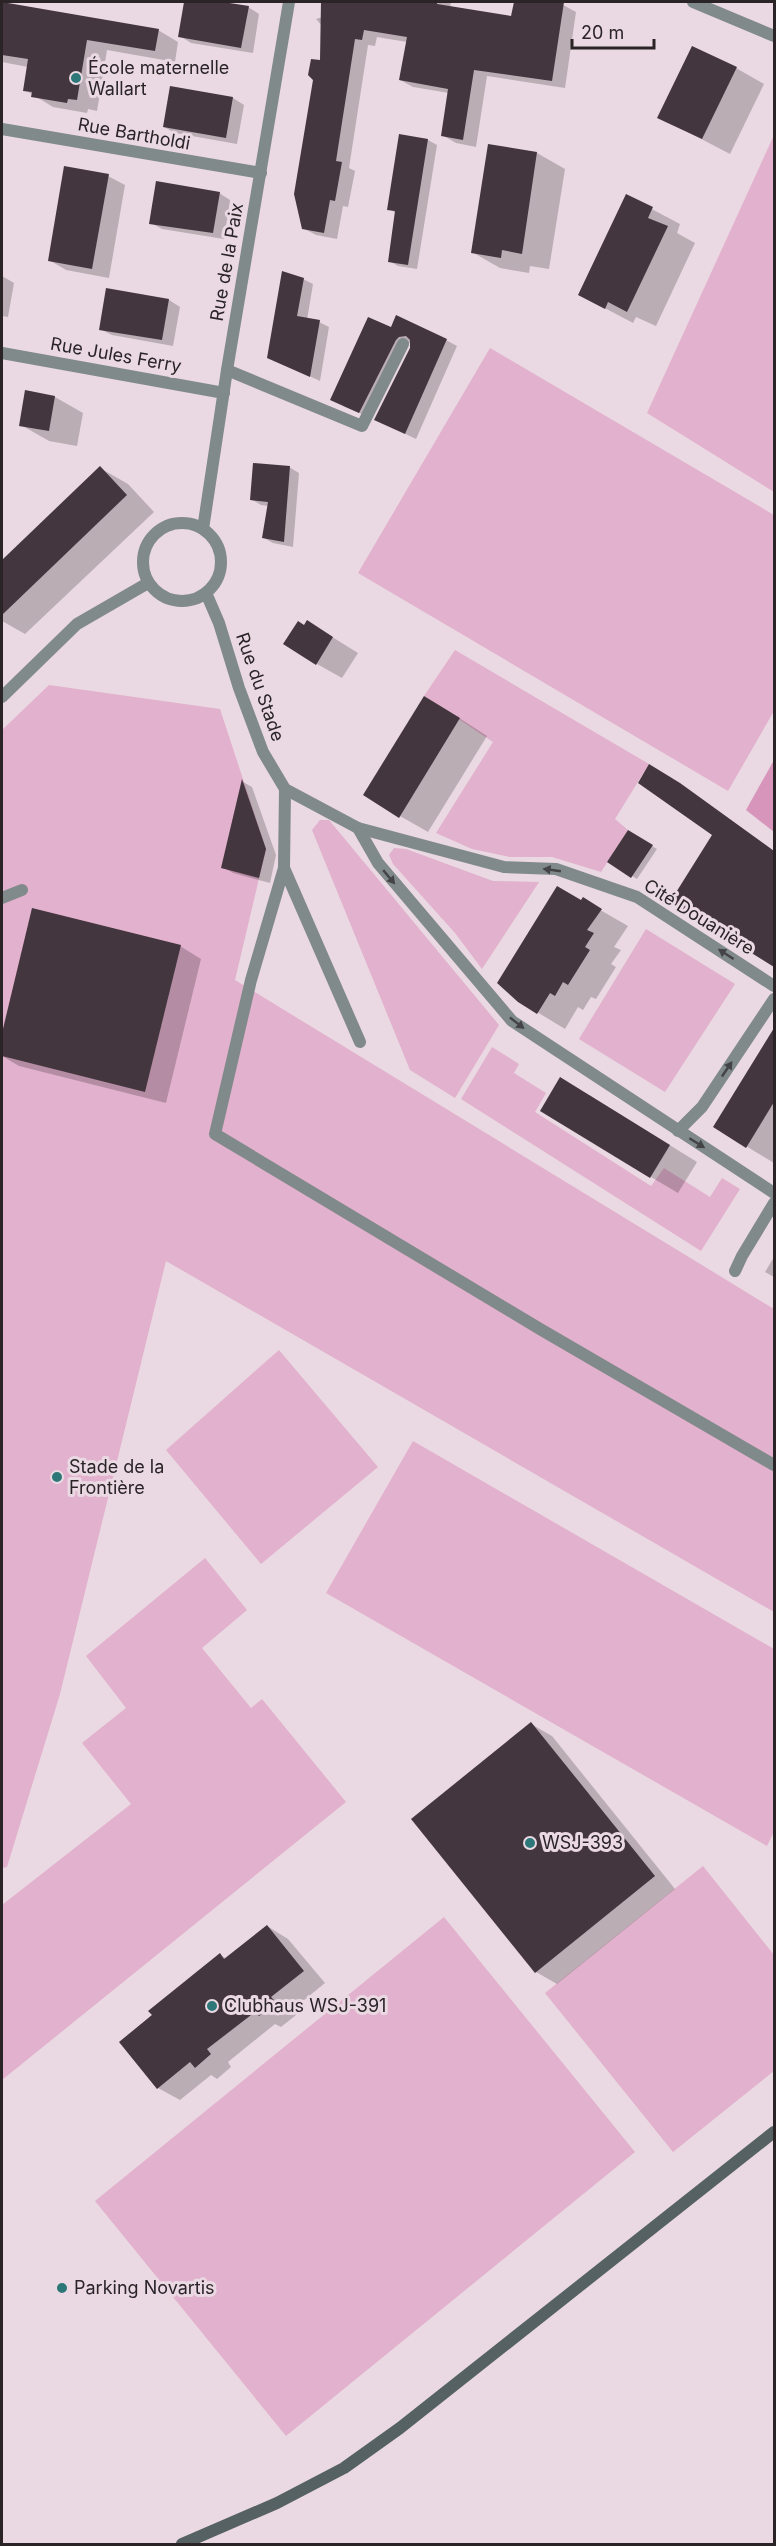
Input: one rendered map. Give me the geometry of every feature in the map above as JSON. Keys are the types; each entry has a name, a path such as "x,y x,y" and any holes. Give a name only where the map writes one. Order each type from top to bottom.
{"main road":[{"path":"182,2544 277,2503 344,2468 400,2428 774,2132"}],"street":[{"name":"Rue de la Paix","path":"203,529 227,370 289,2"},
{"path":"693,2 774,36"},
{"name":"Rue Bartholdi","path":"2,129 261,173"},
{"path":"227,370 362,426 403,344"},
{"name":"Rue Jules Ferry","path":"2,353 224,393"},
{"path":"178,522 191,523 203,529 219,548 220,572 215,584 195,600 168,599 157,593 148,583 143,571 142,557 146,544 165,526 178,522"},
{"path":"2,697 77,624 148,583"},
{"name":"Rue du Stade","path":"206,593 219,623 263,752 285,789"},
{"path":"285,789 284,868 251,980 215,1134 540,1329 774,1465"},
{"name":"Cité Douanière","path":"285,789 358,828 504,867 556,869 637,897 774,986"},
{"path":"358,828 378,863 512,1021 774,1193"},
{"path":"284,868 360,1042"},
{"path":"2,898 22,890"},
{"path":"678,1131 702,1107 774,999"},
{"path":"735,1271 774,1203"}],"shaded area":[{"path":"774,135 774,492 647,413"},
{"path":"490,348 774,515 774,711 728,791 358,573"},
{"path":"455,650 649,764 615,819 628,830 601,872 552,857 510,857 472,849 436,833 493,742 424,696"},
{"path":"49,685 220,709 266,849 235,980 774,1309 774,1612 166,1261 60,1694 7,1867 2,1868 2,730"},
{"path":"774,760 774,832 746,810"},
{"path":"320,820 329,820 499,1025 455,1098 410,1070 312,830"},
{"path":"394,848 406,849 493,881 539,882 482,969 455,933 393,864 389,855"},
{"path":"646,929 735,984 665,1092 579,1039"},
{"path":"492,1047 519,1064 514,1073 546,1093 535,1112 651,1186 664,1168 710,1197 722,1178 740,1189 701,1251 461,1099"},
{"path":"279,1350 378,1467 261,1564 166,1450"},
{"path":"413,1441 774,1649 774,1832 767,1846 326,1593"},
{"path":"205,1558 247,1610 202,1648 251,1708 262,1699 346,1802 2,2080 2,1905 131,1804 82,1743 126,1708 86,1656"},
{"path":"703,1866 774,1955 774,2071 673,2152 545,1993"},
{"path":"444,1917 635,2152 286,2436 95,2201"}],"building":[{"path":"2,2 159,29 155,51 87,40 77,100 68,99 67,103 31,97 32,92 23,91 28,59 2,55"},
{"path":"184,2 223,2 249,6 241,48 178,37"},
{"path":"321,2 437,2 437,4 511,16 514,2 564,2 552,81 474,70 463,140 441,136 448,89 399,80 407,37 364,30 362,40 355,39 336,161 342,162 335,201 330,200 324,233 302,229 294,194 313,80 308,75 311,59 320,60"},
{"path":"692,46 737,67 702,139 657,118"},
{"path":"170,86 233,97 226,138 163,127"},
{"path":"399,134 428,139 408,265 388,262 395,211 387,210"},
{"path":"488,144 537,152 522,254 502,250 501,258 471,253"},
{"path":"64,166 109,174 92,269 48,261"},
{"path":"156,181 220,192 213,233 149,224"},
{"path":"626,194 653,207 648,218 668,226 627,312 608,302 605,309 578,295"},
{"path":"282,271 304,278 297,316 320,320 310,377 267,358"},
{"path":"106,288 169,299 162,340 99,330"},
{"path":"396,315 447,339 405,434 374,420 410,348 410,340 406,336 396,340 359,413 330,400 368,317 391,327"},
{"path":"25,390 55,396 49,431 19,426"},
{"path":"253,463 290,466 284,542 262,538 268,502 250,500"},
{"path":"100,466 127,495 2,615 2,560"},
{"path":"307,620 333,637 316,665 283,644 298,621 304,625"},
{"path":"424,696 460,718 399,818 363,795"},
{"path":"649,764 680,783 774,851 774,967 670,902 712,835 638,783"},
{"path":"242,779 266,849 259,878 221,868"},
{"path":"628,830 653,845 631,878 607,862"},
{"path":"557,886 581,900 583,897 602,909 587,930 594,933 585,947 590,950 568,985 563,982 555,996 550,993 537,1014 518,1002 497,983"},
{"path":"32,908 181,945 145,1092 2,1056 2,1033"},
{"path":"774,1028 774,1102 746,1148 713,1127"},
{"path":"560,1077 670,1145 650,1178 540,1111"},
{"name":"WSJ-393","path":"531,1722 655,1876 535,1973 411,1819"},
{"name":"Clubhaus WSJ-391","path":"267,1925 304,1971 271,1997 276,2002 259,2016 255,2012 207,2049 211,2054 195,2068 190,2062 157,2089 119,2042 152,2015 148,2011 220,1953 224,1959"}],"place":[{"name":"École maternelle Wallart","path":"76,78"},
{"name":"Stade de la Frontière","path":"57,1477"},
{"name":"WSJ-393","path":"530,1843"},
{"name":"Clubhaus WSJ-391","path":"212,2006"},
{"name":"Parking Novartis","path":"62,2288"}]}
